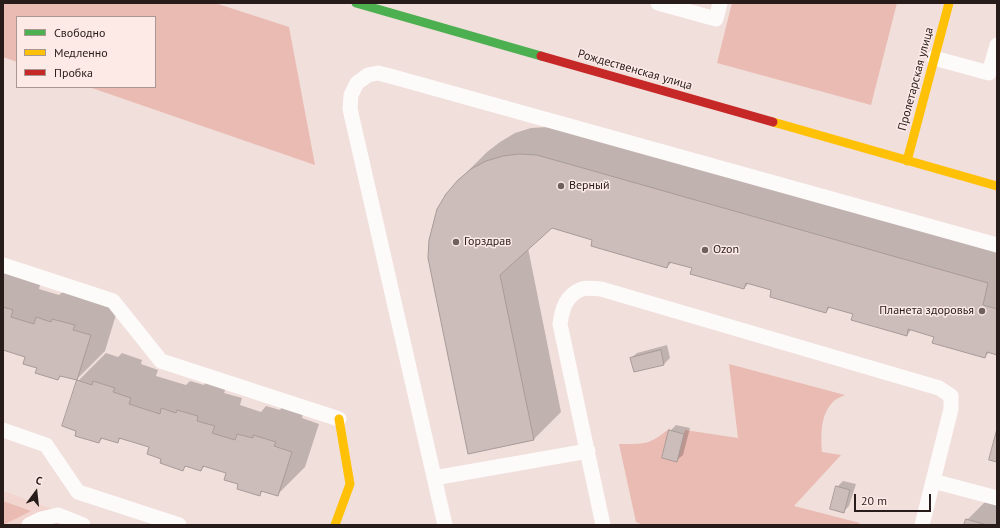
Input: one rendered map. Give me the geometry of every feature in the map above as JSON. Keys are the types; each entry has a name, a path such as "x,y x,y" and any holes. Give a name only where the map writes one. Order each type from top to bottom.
{"street":[{"name":"Рождественская улица","path":"356,3 997,186"},
{"name":"Пролетарская улица","path":"907,161 949,3"},
{"path":"335,525 350,484 339,419"}],"lane":[{"path":"658,3 716,19 720,3"},
{"path":"934,58 989,73 996,50"},
{"path":"445,525 350,109 351,95 357,83 368,75 378,73 390,76 997,246"},
{"path":"3,265 113,301 161,361 339,419"},
{"path":"603,525 560,324 562,309 570,296 583,288 601,289 939,388 951,396 951,409 922,525"},
{"path":"3,430 46,445 78,492 179,525"},
{"path":"434,478 588,451"},
{"path":"933,481 997,498"},
{"path":"29,525 41,519 58,516 83,525"}],"shaded area":[{"path":"3,3 215,3 289,27 315,165 92,88 156,88 156,16 16,16 16,62 3,57"},
{"path":"732,3 897,3 871,105 717,63"},
{"path":"729,364 845,395 835,400 828,408 822,426 822,452 841,455 794,506 860,523 856,525 643,525 636,522 619,444 635,444 652,441 670,428 662,457 677,461 685,430 738,438"},
{"path":"3,491 96,525 3,525"},
{"path":"3,501 31,511 3,525"}],"building":[{"path":"520,154 537,155 988,283 983,305 997,309 997,355 987,352 985,358 932,343 934,337 908,329 907,336 851,320 853,314 828,307 826,313 770,297 771,290 746,283 744,289 690,274 692,268 669,262 667,268 591,246 592,240 552,228 500,275 534,440 468,454 428,258 429,240 437,209 446,194 458,180 471,169 486,161 503,156"},
{"path":"3,307 13,310 11,317 34,324 36,317 51,322 52,319 75,325 73,330 91,335 77,380 60,376 58,380 35,373 37,368 23,364 25,357 3,350"},
{"path":"661,350 664,365 634,372 630,358"},
{"path":"77,380 92,385 93,381 115,388 113,392 131,398 129,404 160,414 161,408 176,413 177,410 198,416 197,421 215,426 212,433 235,440 237,434 253,438 253,435 276,442 274,446 292,452 278,496 261,491 260,496 237,489 238,484 224,480 226,473 203,466 201,471 185,466 183,471 160,463 161,459 147,454 149,447 119,438 118,443 101,438 99,443 75,436 76,431 62,426"},
{"path":"997,429 997,462 989,460"},
{"path":"669,430 684,434 677,462 662,458"},
{"path":"836,486 850,490 844,513 830,509"},
{"path":"966,519 987,525 964,525"}],"traffic: fast":[{"path":"356,3 541,56"}],"traffic: slow":[{"path":"907,161 949,3"},
{"path":"773,122 997,186"},
{"path":"335,525 350,484 339,419"}],"traffic: jam":[{"path":"541,56 773,122"}],"place":[{"name":"Верный","path":"561,186"},
{"name":"Горздрав","path":"456,242"},
{"name":"Ozon","path":"705,250"},
{"name":"Планета здоровья","path":"982,311"}]}
